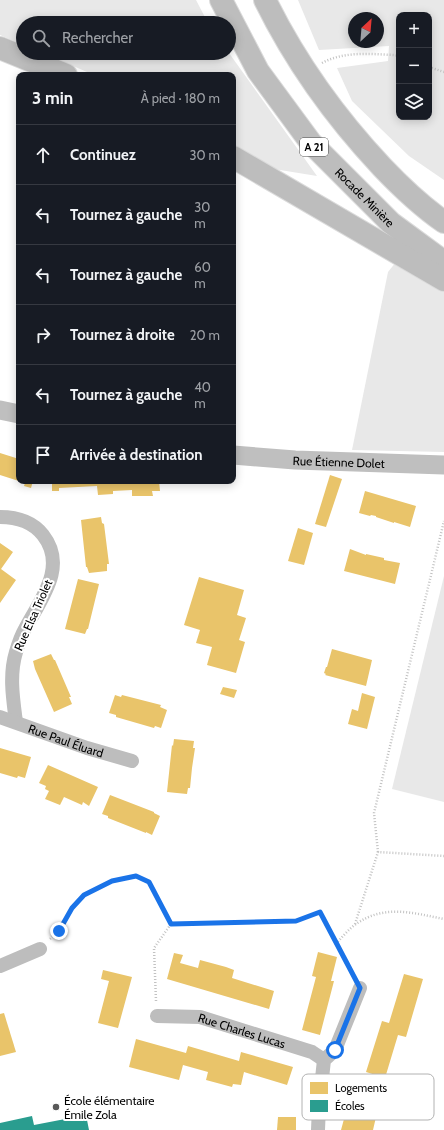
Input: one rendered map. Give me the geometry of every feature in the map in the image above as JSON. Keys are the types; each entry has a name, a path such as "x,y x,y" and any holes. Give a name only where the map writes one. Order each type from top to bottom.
{"highway":[{"name":"Rocade Minière","path":"221,0 229,16"},
{"path":"265,0 275,20 306,72 358,141 399,184 444,222"},
{"name":"Rocade Minière","path":"236,29 258,71 310,143 391,222 444,262"},
{"path":"0,48 16,55"},
{"path":"29,60 59,72"},
{"path":"236,160 444,280"},
{"path":"399,184 444,208"}],"street":[{"path":"0,410 16,413"},
{"name":"Rue Étienne Dolet","path":"236,455 295,460 444,465"},
{"name":"Rue Elsa Triolet","path":"0,517 12,517 26,521 37,528 51,548 53,562 52,574 45,593 24,631 12,668 12,690 16,722"},
{"name":"Rue Paul Éluard","path":"0,717 87,748 132,761"},
{"path":"0,966 40,949"},
{"path":"322,1074 324,1060 335,1050 360,988"},
{"name":"Rue Charles Lucas","path":"157,1016 200,1017 312,1052 324,1060"},
{"path":"318,1120 318,1130"}],"path":[{"path":"306,72 329,59 348,55 361,53 396,55"},
{"path":"432,68 444,72"},
{"path":"355,924 378,852 374,813 444,521"},
{"path":"378,852 444,856"},
{"path":"40,949 59,931 72,908 84,895 112,881 136,876 149,882 171,924"},
{"path":"336,944 355,924 368,917 388,912 403,911 444,919"},
{"path":"171,924 296,921 320,912 360,988"},
{"path":"157,1016 154,948 171,924"}],"shaded area":[{"path":"0,0 196,0 204,16 16,16 16,42 0,35"},
{"path":"298,0 444,0 444,180 409,156 352,101 337,68 388,61 389,46 384,46 384,12 348,12 348,48 354,48 319,50"},
{"path":"59,60 234,60 317,176 274,169 236,148 236,72 87,72"},
{"path":"396,262 444,290 444,452 352,450 388,272"},
{"path":"444,576 444,802 392,789"}],"building: Logements":[{"path":"0,453 16,458 16,480 0,475"},
{"path":"330,475 342,479 326,527 315,524"},
{"path":"25,484 32,484 31,488 24,486"},
{"path":"52,484 159,484 160,491 152,491 153,496 132,496 132,490 113,491 113,494 98,495 97,486 59,488 59,491 52,491"},
{"path":"365,491 416,506 410,527 376,516 359,513"},
{"path":"101,517 102,523 104,524 109,564 107,564 107,571 89,573 86,567 81,520"},
{"path":"298,528 313,533 304,565 288,561"},
{"path":"0,543 13,552 1,569 16,580 0,603"},
{"path":"350,549 366,555 384,558 384,560 400,563 395,584 344,571"},
{"path":"199,577 244,590 237,615 246,618 239,640 245,642 236,673 207,665 212,647 196,643 200,630 184,625"},
{"path":"78,579 99,584 88,629 85,634 65,629"},
{"path":"332,649 372,660 366,686 325,675 326,674 324,673"},
{"path":"51,654 71,697 69,697 72,704 54,712 33,661"},
{"path":"223,687 237,690 234,698 220,694"},
{"path":"362,693 375,697 367,729 348,724 352,709 358,711"},
{"path":"115,695 121,697 122,695 161,705 160,707 167,710 161,728 155,726 154,728 116,717 116,715 109,713"},
{"path":"174,739 194,741 193,748 195,748 190,788 188,788 187,794 167,792"},
{"path":"0,748 31,757 25,778 18,776 17,778 0,773"},
{"path":"48,765 98,787 89,806 83,802 82,805 64,797 60,805 45,799 49,791 45,789 46,786 39,783"},
{"path":"110,795 154,812 160,816 152,835 108,818 108,816 102,814"},
{"path":"318,952 337,957 331,981 334,981 320,1035 302,1030 316,977 312,976"},
{"path":"174,953 183,955 180,963 198,968 200,960 226,967 234,970 232,978 274,991 269,1009 167,979"},
{"path":"103,970 132,977 118,1028 98,1023 109,981 101,979"},
{"path":"404,974 423,979 406,1037 398,1035 386,1074 372,1074 366,1072 382,1021 389,1023"},
{"path":"4,1013 16,1052 0,1056 0,1014"},
{"path":"136,1039 186,1053 188,1046 239,1061 241,1052 293,1067 287,1085 244,1072 241,1085 233,1084 232,1087 206,1080 208,1072 183,1065 179,1080 129,1067"},
{"path":"278,1117 296,1117 296,1130 277,1130"},
{"path":"344,1120 375,1120 373,1130 341,1130"}],"building: Écoles":[{"path":"86,1115 89,1130 0,1130 0,1123 32,1116 34,1125"}],"place":[{"name":"École élémentaire Émile Zola","path":"56,1107"}],"route":[{"path":"59,931 72,908 84,895 112,881 136,876 149,882 171,924 296,921 320,912 360,988 335,1050"}]}
